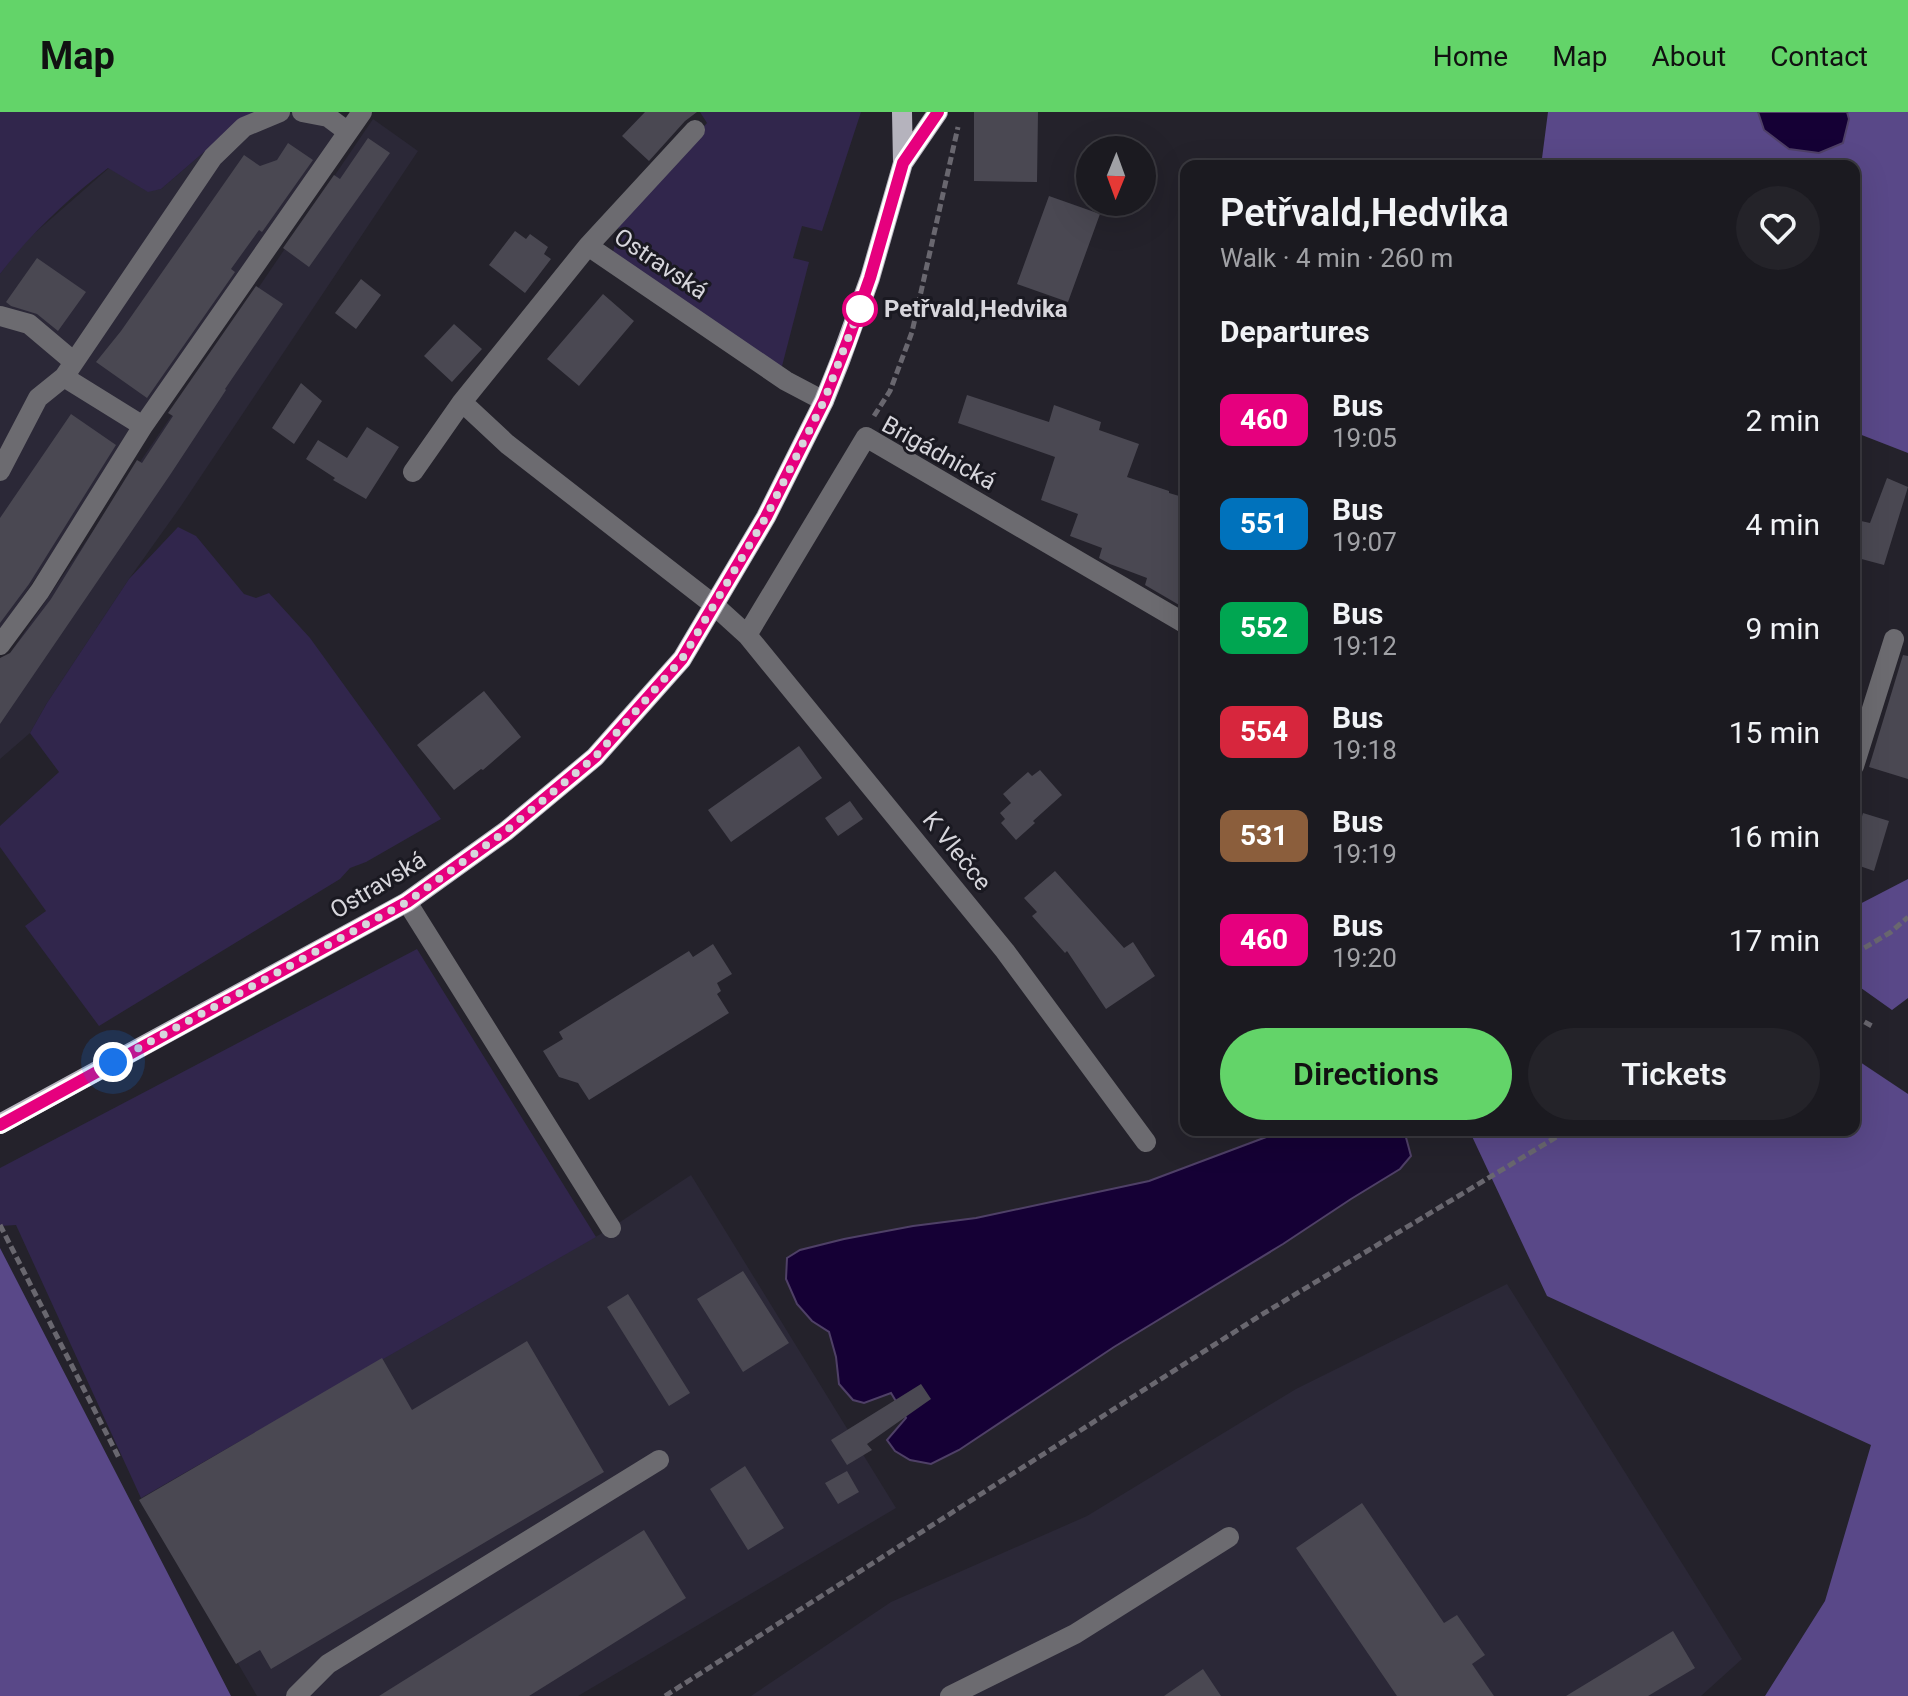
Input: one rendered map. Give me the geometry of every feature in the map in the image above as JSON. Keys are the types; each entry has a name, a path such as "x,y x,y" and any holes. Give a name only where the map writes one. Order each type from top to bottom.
{"main road":[{"name":"Ostravská","path":"0,1124 407,902 506,831 595,757 682,659 766,517 824,401 870,278 903,163 902,112"},
{"name":"Ostravská","path":"903,163 938,112"}],"street":[{"path":"0,471 38,398 69,370 213,157 244,127 280,112"},
{"path":"302,112 328,117 348,132"},
{"path":"0,645 40,591 143,426 362,112"},
{"path":"588,246 695,130"},
{"name":"Ostravská","path":"413,472 462,402 588,246 786,381 824,401"},
{"path":"0,316 29,324 69,370 143,426"},
{"path":"462,402 507,444 714,605"},
{"name":"Brigádnická","path":"747,635 866,437 1180,620"},
{"name":"K Vlečce","path":"714,605 747,635 1005,951 1146,1142"},
{"path":"1860,747 1894,639"},
{"path":"407,902 611,1228"},
{"path":"296,1696 328,1664 659,1460"},
{"path":"950,1696 1075,1634 1229,1537"}],"path":[{"path":"870,423 890,391 912,332 958,126"},
{"path":"1860,950 1891,932 1908,917"},
{"path":"1860,1019 1872,1026"},
{"path":"665,1696 1261,1315 1558,1136"},
{"path":"0,1225 119,1458"}],"shaded area":[{"path":"0,112 264,112 239,122 161,189 148,192 108,168 51,217 0,274"},
{"path":"264,112 324,112 342,124 0,631 0,274 36,232 109,168 147,191 161,189 239,122"},
{"path":"700,112 861,112 822,231 802,226 793,258 809,262 781,370 613,252 625,213 707,123"},
{"path":"1548,112 1758,112 1764,130 1849,119 1847,112 1908,112 1908,453 1860,434 1860,160 1542,160"},
{"path":"1758,112 1847,112 1849,119 1843,143 1819,153 1789,149 1764,130"},
{"path":"373,119 418,151 129,579 30,733 0,759 0,668"},
{"path":"178,527 196,536 244,594 256,598 269,593 310,638 441,819 350,868 340,879 99,1026 25,926 46,911 0,847 0,826 59,772 30,733 129,579"},
{"path":"1908,879 1908,998 1892,1010 1860,987 1860,904"},
{"path":"417,949 596,1237 141,1498 16,1225 0,1226 0,1168"},
{"path":"1860,1062 1908,1094 1908,1696 1765,1696 1825,1601 1871,1445 1547,1296 1472,1136 1860,1136"},
{"path":"1269,1136 1406,1136 1411,1156 1400,1169 1114,1347 959,1450 931,1464 910,1460 895,1451 887,1440 906,1418 891,1393 864,1403 853,1400 839,1384 829,1332 812,1321 797,1304 786,1279 787,1258 800,1250 913,1226 976,1218 1149,1181"},
{"path":"691,1175 896,1508 578,1696 257,1696 141,1498 611,1228"},
{"path":"0,1248 231,1696 0,1696"},
{"path":"1507,1284 1742,1659 1701,1696 751,1696 891,1602 1087,1516 1296,1389"}],"building":[{"path":"645,112 697,112 649,161 622,136"},
{"path":"974,112 1038,112 1037,182 974,181"},
{"path":"368,138 390,153 309,267 283,248 334,175 340,179"},
{"path":"288,143 313,160 262,232 259,230 231,269 235,272 147,398 96,362 244,155 260,166 277,160"},
{"path":"1049,196 1076,206 1076,216 1099,216 1068,302 1017,284"},
{"path":"515,231 526,239 530,234 548,247 544,254 551,259 525,293 489,265"},
{"path":"37,258 86,292 58,331 37,314 6,302"},
{"path":"361,279 381,295 356,329 335,313"},
{"path":"256,286 283,304 0,724 0,658 10,653 51,599 137,460 142,463 173,416 168,413"},
{"path":"603,294 634,321 579,386 547,359"},
{"path":"454,324 482,349 452,382 424,356"},
{"path":"301,383 322,401 294,444 272,428"},
{"path":"967,395 1049,422 1054,405 1101,422 1099,430 1139,444 1127,477 1180,496 1180,605 1145,585 1147,578 1099,558 1102,548 1070,536 1078,514 1041,500 1055,457 958,423"},
{"path":"71,414 116,445 29,584 0,623 0,518"},
{"path":"367,427 399,447 366,499 333,480 335,478 306,459 318,440 347,458"},
{"path":"1887,478 1908,487 1884,565 1860,559 1860,524 1861,521 1870,523"},
{"path":"1903,655 1908,656 1908,779 1869,767"},
{"path":"484,691 521,737 454,790 417,745"},
{"path":"799,746 822,778 731,842 708,810"},
{"path":"1040,770 1062,795 1016,840 1001,823 1005,819 1000,813 1011,803 1003,794 1028,772 1032,776"},
{"path":"850,801 863,819 838,836 825,818"},
{"path":"1863,813 1889,821 1874,871 1860,866 1860,823"},
{"path":"1055,871 1124,948 1133,942 1155,976 1106,1009 1067,951 1065,953 1032,916 1037,912 1024,898"},
{"path":"713,944 732,974 717,983 721,991 717,994 729,1013 589,1100 578,1083 559,1077 543,1051 563,1039 559,1032 689,951 693,957"},
{"path":"743,1271 789,1343 743,1372 697,1299"},
{"path":"628,1294 690,1393 669,1406 607,1307"},
{"path":"527,1341 604,1472 271,1669 260,1650 236,1664 139,1500 382,1358 412,1410"},
{"path":"921,1384 931,1399 867,1444 872,1450 847,1465 831,1440"},
{"path":"745,1466 784,1528 748,1550 710,1489"},
{"path":"847,1471 859,1492 838,1504 825,1483"},
{"path":"1362,1503 1444,1623 1457,1615 1485,1655 1472,1664 1494,1696 1397,1696 1296,1548"},
{"path":"644,1530 686,1598 529,1696 379,1696"},
{"path":"1673,1631 1695,1668 1648,1696 1566,1696"},
{"path":"1203,1669 1221,1696 1164,1696"}],"bus line":[{"name":"460","path":"0,1125 407,902 506,831 595,757 682,659 766,517 824,401 847,343 870,278 903,163 938,112"}],"place":[{"name":"Petřvald,Hedvika","path":"860,309"}],"route":[{"path":"113,1062 407,902 506,831 595,757 682,659 727,583 766,517 824,401 862,302 860,309"}]}
